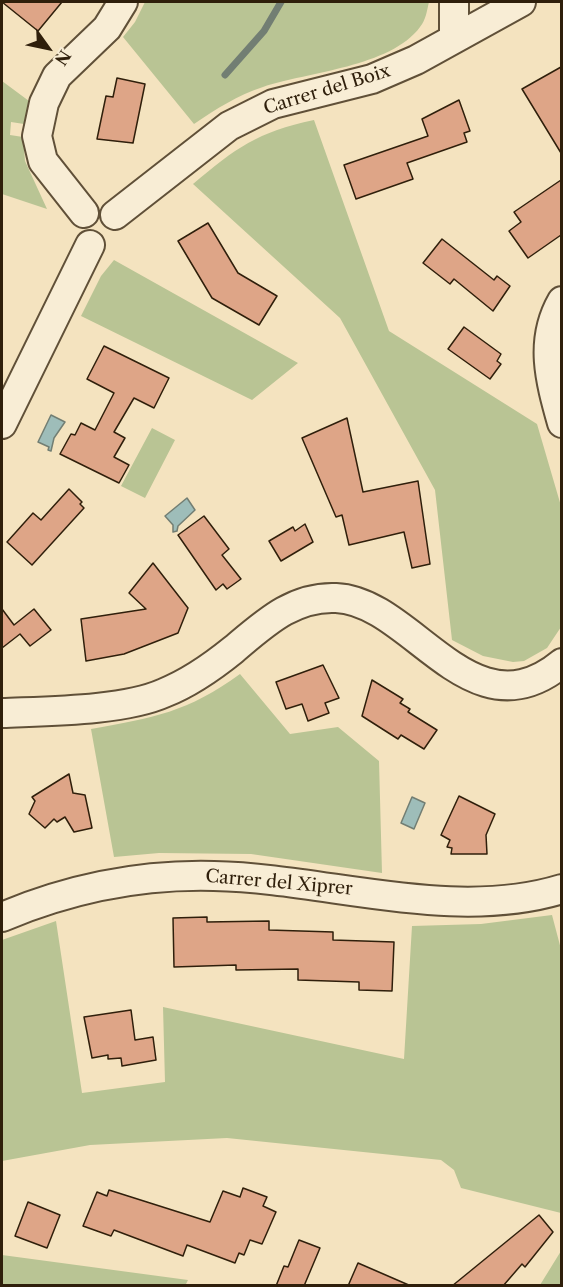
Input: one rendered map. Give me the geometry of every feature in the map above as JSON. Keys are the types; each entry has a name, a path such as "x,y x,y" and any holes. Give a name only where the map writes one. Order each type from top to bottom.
{"street":[{"path":"84,213 43,160 37,136 44,103 57,76 107,28 123,2"},
{"path":"454,2 454,38"},
{"name":"Carrer del Boix","path":"115,215 229,126 273,104 372,79 416,60 521,2"},
{"path":"103,208 115,215 119,228 113,241 102,247 90,245 81,237 79,225 84,213 90,209 103,208"},
{"path":"2,424 90,245"},
{"path":"561,301 550,323 547,339 549,364 561,423"},
{"path":"2,713 67,710 160,695 198,675 285,608 335,598 356,601 371,608 434,655 468,675 486,682 527,682 542,676 561,663"},
{"name":"Carrer del Xiprer","path":"2,917 94,885 142,877 216,876 427,898 478,901 503,900 561,889"}],"green space":[{"path":"145,2 429,2 420,27 407,40 389,51 369,60 254,90 227,103 194,124 123,37 135,22"},
{"path":"2,81 29,101 24,124 11,122 10,135 23,137 25,161 47,209 2,194"},
{"path":"314,120 389,331 537,424 561,506 561,627 547,648 524,661 513,662 483,656 452,640 435,490 340,318 193,184 222,160 248,143 277,130"},
{"path":"114,260 298,363 252,400 81,316 101,276"},
{"path":"152,428 175,440 145,498 121,486"},
{"path":"240,674 290,734 338,727 379,761 382,873 251,854 159,853 114,857 91,729 169,712 204,697"},
{"path":"552,915 562,953 561,1213 461,1188 454,1170 441,1160 227,1138 90,1145 2,1161 2,940 56,921 82,1093 165,1082 163,1007 404,1059 412,926 481,924"},
{"path":"561,1251 561,1285 540,1285"},
{"path":"2,1255 188,1280 185,1286 2,1285"}],"water":[{"path":"51,415 65,422 54,438 51,451 48,450 49,447 38,442"},
{"path":"187,498 195,510 178,526 177,531 173,532 173,525 165,516"},
{"path":"412,797 425,803 414,829 401,823"}],"building":[{"path":"2,2 62,2 38,31"},
{"path":"561,67 561,153 522,89"},
{"path":"117,78 145,84 133,143 97,139 106,96 113,97"},
{"path":"459,100 470,131 464,133 467,142 407,163 413,179 356,199 344,165 428,136 422,119"},
{"path":"561,180 561,235 528,258 509,231 521,222 514,212"},
{"path":"208,223 238,273 277,296 259,325 212,298 178,241"},
{"path":"442,239 494,280 497,276 510,286 493,311 454,279 450,284 423,263"},
{"path":"464,327 501,354 497,361 501,364 490,379 448,349"},
{"path":"104,346 169,378 154,408 134,398 114,432 125,438 114,457 129,465 119,483 60,454 71,434 75,435 81,423 95,430 114,393 87,379"},
{"path":"347,418 363,492 418,481 430,564 412,568 404,532 349,545 342,515 336,517 302,438"},
{"path":"69,489 82,502 80,504 84,508 32,565 7,542 33,513 41,520"},
{"path":"204,516 229,549 222,555 241,579 227,589 223,584 216,590 178,535"},
{"path":"305,524 313,542 281,561 269,541 293,527 295,531"},
{"path":"153,563 188,608 178,633 124,654 86,661 81,619 146,609 129,593"},
{"path":"2,609 14,625 34,609 51,630 30,646 20,634 2,648"},
{"path":"323,665 339,698 325,703 329,713 308,721 302,704 286,709 276,682"},
{"path":"372,680 403,699 400,703 410,709 408,712 437,730 424,749 401,735 398,739 362,716"},
{"path":"69,774 73,793 85,795 92,828 74,832 65,817 57,822 54,819 45,828 29,814 35,801 32,797"},
{"path":"459,796 495,814 486,835 487,854 451,854 452,848 447,847 450,840 441,835"},
{"path":"207,917 207,922 269,921 269,930 333,932 333,940 394,942 392,991 359,990 359,982 298,980 298,969 236,970 236,965 174,967 173,918"},
{"path":"131,1010 135,1040 153,1037 156,1060 122,1066 121,1058 108,1059 108,1055 92,1058 84,1017"},
{"path":"243,1188 267,1197 263,1206 276,1212 262,1244 250,1240 244,1255 239,1253 235,1263 187,1245 183,1256 114,1230 111,1236 83,1226 97,1192 107,1196 109,1190 210,1222 223,1191 240,1197"},
{"path":"28,1202 60,1215 47,1248 15,1236"},
{"path":"539,1215 553,1232 525,1267 522,1264 503,1286 452,1286"},
{"path":"299,1240 320,1248 304,1286 276,1286 284,1266 288,1267"},
{"path":"358,1263 411,1286 348,1286"}],"waterway":[{"path":"225,75 264,31 281,2"}]}
